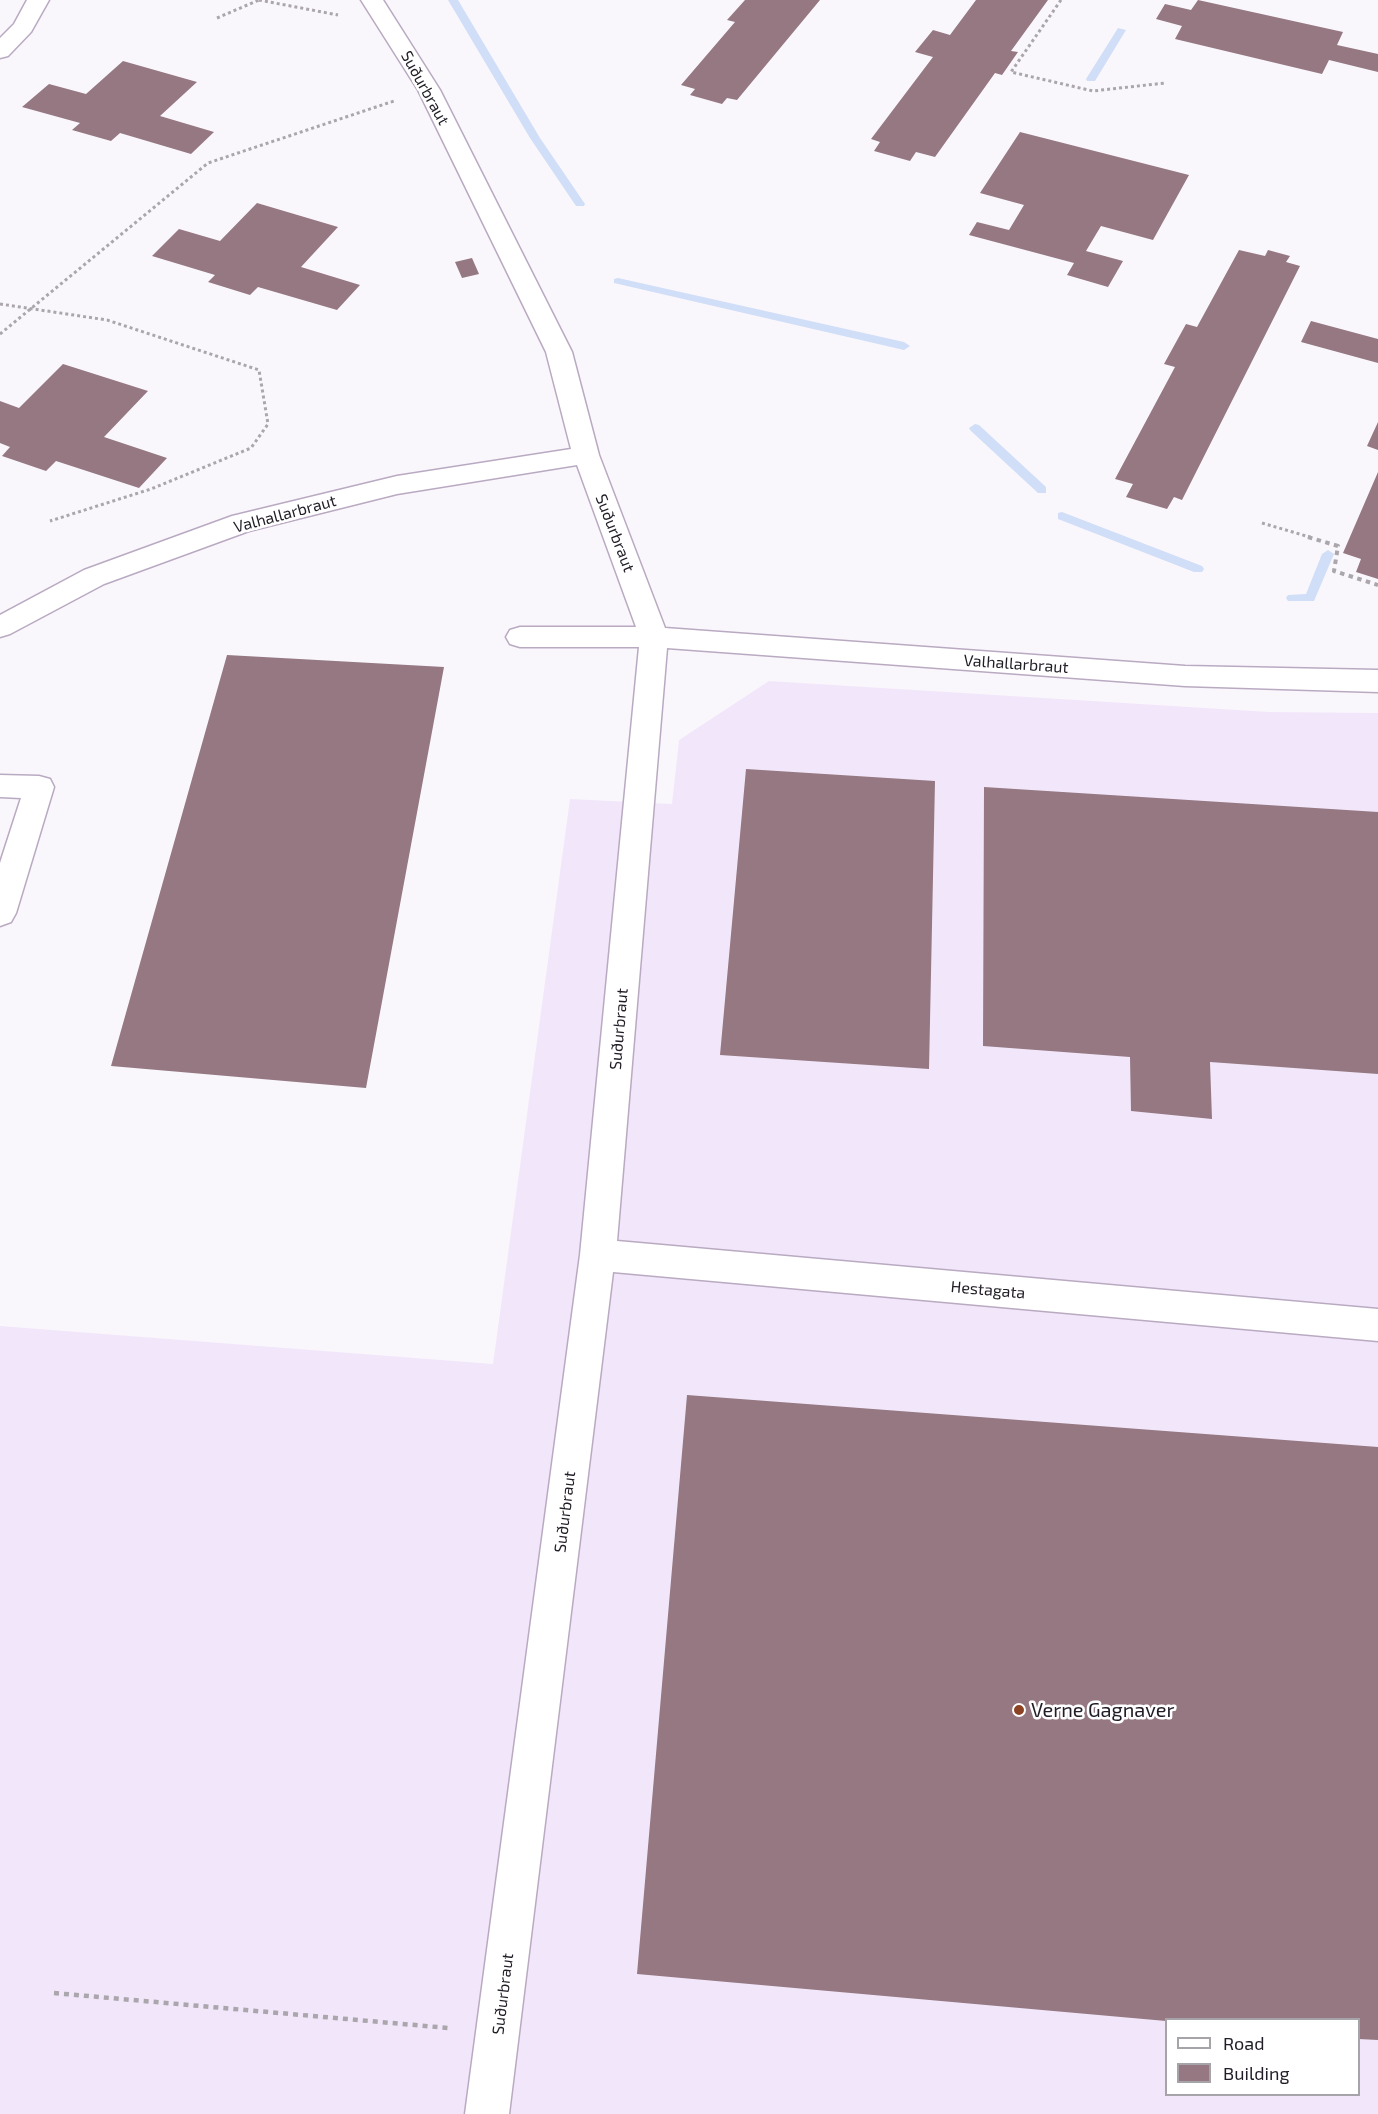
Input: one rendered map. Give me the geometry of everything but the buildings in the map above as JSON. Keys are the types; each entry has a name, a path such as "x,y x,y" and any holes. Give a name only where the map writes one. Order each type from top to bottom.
{"street":[{"path":"0,51 23,27 38,0"},
{"name":"Suðurbraut","path":"372,0 429,90 559,351 586,455 654,637 598,1255 487,2114"},
{"name":"Valhallarbraut","path":"0,627 94,577 242,523 398,485 586,455"},
{"name":"Valhallarbraut","path":"520,638 654,637 1185,676 1378,681"},
{"path":"0,786 39,787 0,913"},
{"name":"Hestagata","path":"598,1255 1378,1324"}],"path":[{"path":"217,18 259,0 387,23"},
{"path":"1061,0 1011,72 1094,91 1166,84"},
{"path":"0,334 208,163 429,90"},
{"path":"0,304 107,320 259,370 268,424 251,448 151,489 50,521"},
{"path":"1262,523 1338,546 1334,571 1378,585"},
{"path":"54,1993 498,2033"}],"shaded area":[{"path":"769,681 1270,712 1378,713 1378,2114 0,2114 0,1326 493,1364 570,799 672,804 679,740"}],"waterway":[{"path":"453,0 535,138 580,204"},
{"path":"1091,79 1121,30"},
{"path":"618,281 904,346"},
{"path":"975,428 1042,490"},
{"path":"1062,516 1198,569"},
{"path":"1292,598 1310,598 1328,554"}],"place":[{"name":"Verne Gagnaver","path":"1019,1710"}]}
